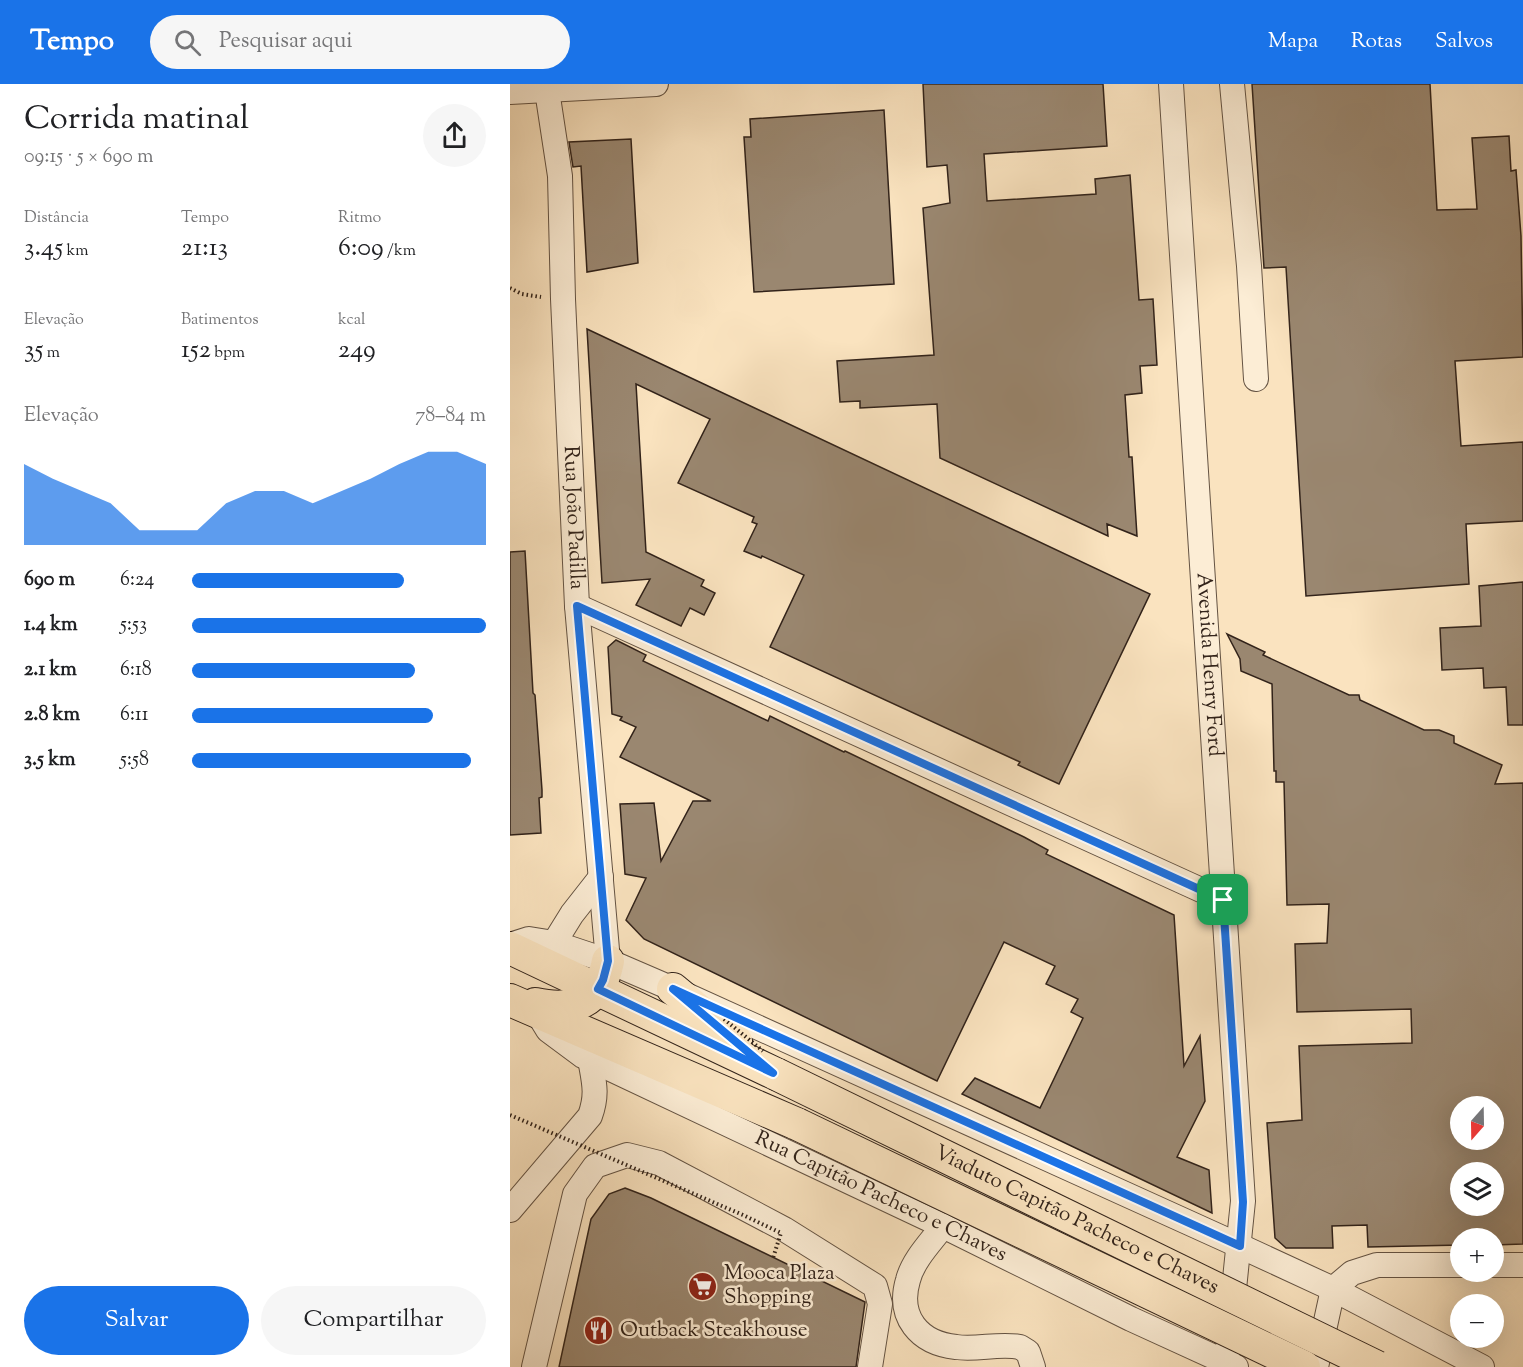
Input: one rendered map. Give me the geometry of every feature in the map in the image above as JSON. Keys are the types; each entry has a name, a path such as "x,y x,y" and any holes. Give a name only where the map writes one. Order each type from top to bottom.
{"main road":[{"path":"510,946 603,975 774,1074"},
{"path":"519,1004 567,1007 587,1000 603,975"},
{"path":"673,989 774,1074"},
{"name":"Rua Capitão Pacheco e Chaves","path":"519,1004 797,1124"},
{"name":"Viaduto Capitão Pacheco e Chaves","path":"774,1074 1377,1367"},
{"name":"Viaduto Capitão Pacheco e Chaves","path":"797,1124 1304,1367"}],"street":[{"path":"510,92 546,87 656,84"},
{"name":"Avenida Henry Ford","path":"1171,84 1243,1202 1229,1366"},
{"path":"1232,84 1249,266 1256,379"},
{"name":"Rua João Padilla","path":"546,87 560,177 563,299 577,606 602,878 603,975"},
{"path":"577,606 1223,900"},
{"path":"554,943 572,914 602,878"},
{"path":"510,946 529,939 554,943 603,975 673,989 1333,1289 1482,1367"},
{"name":"Rua Capitão Pacheco e Chaves","path":"519,1004 567,1046 590,1059 943,1226 1229,1366"},
{"path":"510,1210 590,1116 596,1092 590,1059"},
{"path":"534,1367 575,1194 595,1166 627,1155 659,1163 784,1229 875,1287 880,1304 870,1367"},
{"path":"943,1226 917,1261 908,1279 904,1300 906,1312 912,1324 932,1341 950,1346 1020,1347 1028,1352 1033,1367"},
{"path":"1316,1367 1333,1289 1352,1273 1377,1265 1450,1265"},
{"path":"1504,1265 1523,1265"}],"path":[{"path":"510,288 522,294 563,299"},
{"path":"510,1115 781,1233 773,1258"}],"building":[{"path":"923,84 1103,84 1107,146 984,154 987,201 1096,194 1095,179 1130,175 1139,300 1153,299 1157,365 1140,366 1142,393 1125,395 1137,536 1107,524 1108,536 940,458 937,404 860,408 860,401 840,402 837,361 934,355 923,208 950,203 947,165 927,167"},
{"path":"1252,84 1430,84 1437,210 1477,209 1472,138 1509,136 1511,171 1516,170 1521,236 1523,357 1455,361 1461,446 1523,442 1523,521 1466,524 1469,584 1306,596 1286,267 1264,268"},
{"path":"884,110 894,284 754,292 744,137 751,137 750,119"},
{"path":"631,139 638,263 587,272 581,166 573,167 569,142"},
{"path":"587,329 1150,594 1059,784 1018,765 1020,762 770,647 804,575 762,556 761,558 744,551 757,524 752,522 754,517 678,483 710,419 636,384 646,552 704,580 701,586 715,593 704,615 690,608 681,626 636,605 650,579 602,583"},
{"path":"525,551 533,693 535,695 542,790 542,797 539,798 541,833 510,835 510,552"},
{"path":"1523,582 1523,725 1508,725 1506,687 1484,688 1483,668 1442,670 1440,628 1481,626 1479,586"},
{"path":"1227,634 1265,652 1263,655 1349,695 1359,695 1360,700 1424,730 1439,730 1454,736 1454,743 1502,765 1495,784 1523,783 1523,1244 1504,1245 1504,1228 1450,1228 1450,1245 1368,1247 1367,1225 1332,1226 1333,1248 1286,1248 1275,1238 1267,1123 1302,1120 1299,1046 1412,1043 1411,1009 1297,1012 1295,944 1327,943 1329,904 1287,905 1284,782 1276,782 1276,771 1274,771 1272,684 1241,671 1240,659"},
{"path":"616,640 646,655 643,661 768,721 770,716 845,751 1024,837 1048,850 1046,854 1174,915 1184,1066 1200,1036 1205,1101 1177,1157 1209,1170 1212,1213 962,1094 975,1078 1040,1108 1083,1018 1071,1012 1078,999 1046,984 1055,966 1004,942 937,1081 644,939 626,920 646,878 625,874 620,804 654,803 661,861 693,801 711,801 620,757 636,727 620,720 622,717 612,714 608,647"},
{"name":"Mooca Plaza Shopping","path":"625,1188 651,1198 865,1302 856,1367 559,1367 591,1219 609,1194"}],"place":[{"name":"Mooca Plaza Shopping","path":"703,1286"},
{"name":"Outback Steakhouse","path":"599,1331"}],"route":[{"path":"577,606 820,716 1223,900 1243,1202 1240,1246 673,989 773,1073 598,989 608,961 577,606"}]}
